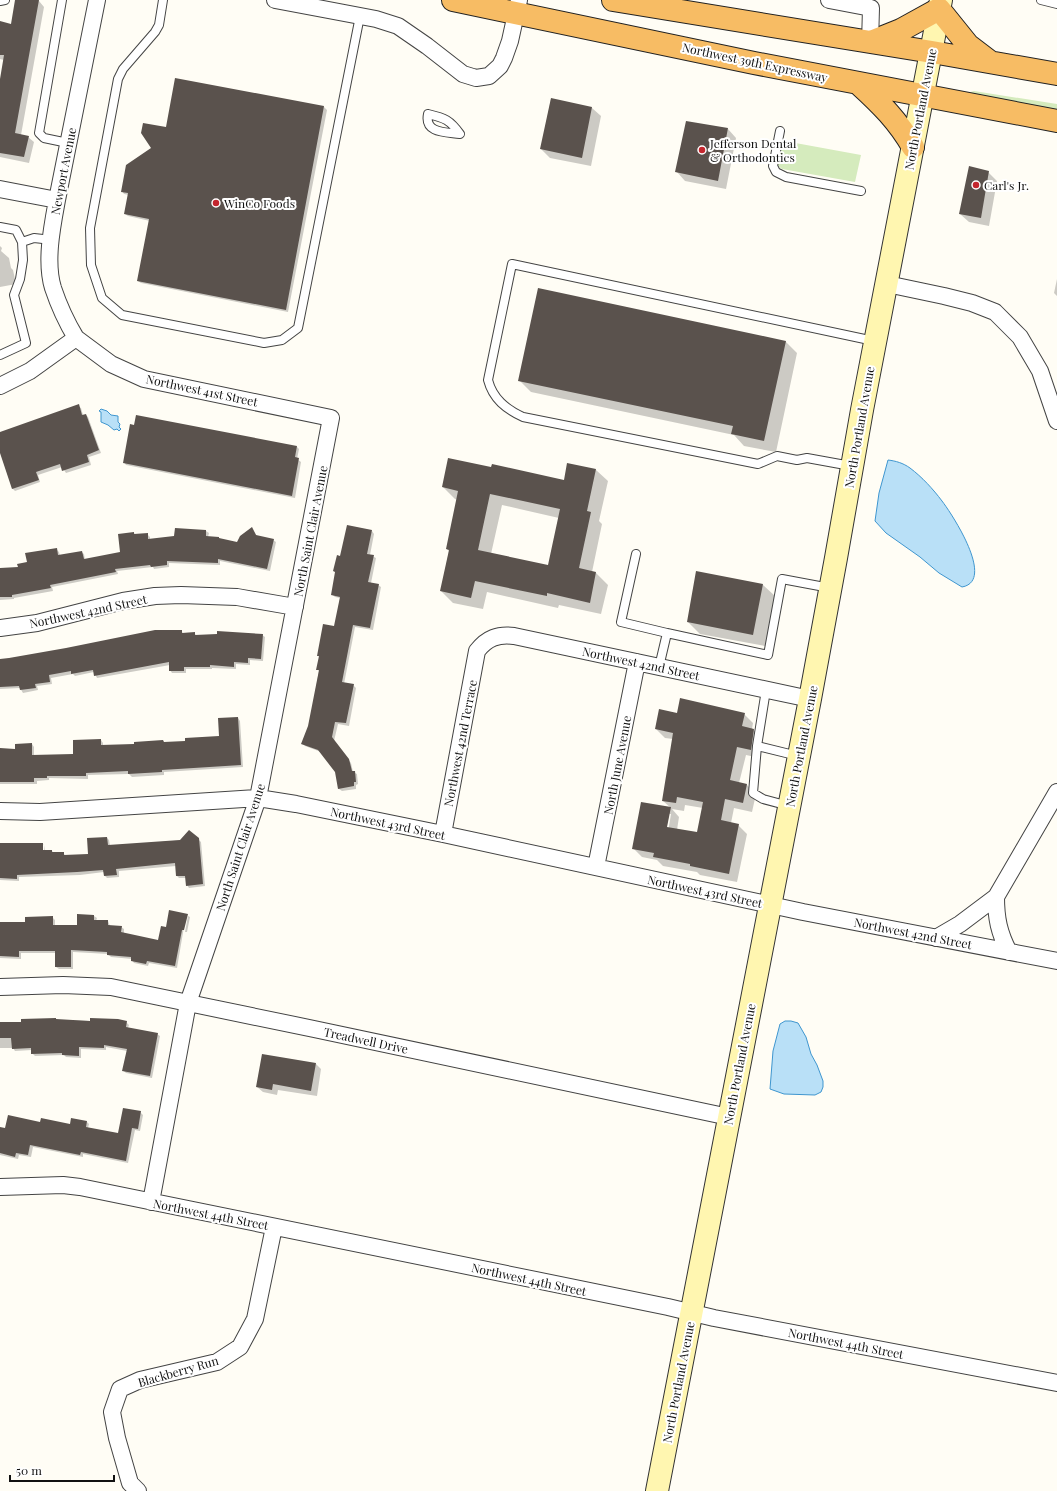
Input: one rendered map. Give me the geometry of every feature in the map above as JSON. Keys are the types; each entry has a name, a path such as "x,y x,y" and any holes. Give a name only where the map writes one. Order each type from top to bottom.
{"highway":[{"name":"Northwest 39th Expressway","path":"453,0 518,7 859,84 1057,121"},
{"path":"613,0 1057,74"},
{"path":"870,43 901,30 940,5 968,45 991,62"},
{"path":"859,84 885,108 904,132 913,147"}],"main road":[{"name":"North Portland Avenue","path":"657,1491 810,699 875,341 940,5"}],"street":[{"name":"Newport Avenue","path":"76,338 66,322 53,288 50,268 57,200 97,0"},
{"path":"274,0 376,19 398,26 463,74 476,78 489,76 500,66 507,53 518,7"},
{"path":"837,1 874,4 870,43"},
{"path":"0,189 57,200"},
{"path":"887,284 965,301 995,312 1020,337 1040,371 1057,421"},
{"path":"0,386 30,371 76,338"},
{"name":"Northwest 41st Street","path":"76,338 111,364 144,379 331,418"},
{"name":"North Saint Clair Avenue","path":"151,1202 188,1003 258,798 331,418"},
{"name":"Northwest 42nd Street","path":"0,628 37,623 123,601 155,596 181,595 237,597 295,607"},
{"name":"Northwest 42nd Street","path":"477,651 484,642 504,634 810,699"},
{"name":"Northwest 42nd Terrace","path":"443,834 477,651"},
{"name":"North June Avenue","path":"596,867 637,662"},
{"path":"936,938 960,924 996,897 1057,792"},
{"name":"Northwest 43rd Street","path":"0,811 40,812 258,798 296,804 443,834 770,905"},
{"path":"996,897 996,915 1002,938 1009,952"},
{"name":"Northwest 42nd Street","path":"770,905 1057,961"},
{"name":"Treadwell Drive","path":"0,987 63,985 111,987 322,1030 729,1117"},
{"name":"Northwest 44th Street","path":"0,1187 63,1185 80,1187 668,1307 721,1320 1057,1383"},
{"name":"Blackberry Run","path":"138,1491 130,1483 117,1438 112,1412 120,1389 140,1380 217,1362 240,1347 255,1319 274,1227"}],"lane":[{"path":"0,1 5,0"},
{"path":"62,0 39,133 44,138 68,143"},
{"path":"163,0 159,25 155,32 123,69 118,79 90,228 91,265 102,298 122,315 264,343 282,340 298,328 360,16"},
{"path":"1041,0 1057,4"},
{"path":"780,130 773,166 776,172 786,177 861,191"},
{"path":"0,227 16,230 22,242 23,260 20,279 14,295 26,343 0,355"},
{"path":"22,242 34,238 52,240"},
{"path":"852,466 807,458 797,460 777,456 758,464 524,417 505,407 496,398 490,388 488,380 512,264 875,341"},
{"path":"636,554 621,622 768,655 782,579 831,588"},
{"path":"659,667 667,633"},
{"path":"766,690 753,793 763,799 789,806"},
{"path":"758,746 798,757"}],"green space":[{"path":"974,91 1057,104 1057,112 967,93"},
{"path":"786,142 861,155 855,182 782,169 777,165 778,155 781,147"}],"water":[{"path":"101,409 107,411 111,415 118,416 118,422 120,424 119,427 121,429 119,431 117,429 114,430 101,422 101,412 99,411"},
{"path":"888,460 907,466 923,479 947,508 962,532 973,561 975,573 971,582 962,587 939,573 920,557 886,533 875,521 879,493"},
{"path":"785,1021 798,1023 806,1037 811,1054 823,1081 821,1092 815,1095 784,1094 770,1089 773,1051 780,1024"}],"building":[{"path":"15,0 39,0 15,133 29,136 24,157 0,153 0,79 4,55 0,55 0,21 11,24"},
{"name":"WinCo Foods","path":"175,78 324,106 286,310 137,281 149,219 124,214 128,193 121,192 126,165 151,148 141,133 143,123 166,127"},
{"path":"551,98 592,107 582,158 540,149"},
{"name":"Jefferson Dental & Orthodontics","path":"686,121 728,128 718,181 675,172"},
{"name":"Carl's Jr.","path":"969,166 989,171 981,218 959,214"},
{"path":"538,288 786,341 764,441 731,434 733,426 518,381"},
{"path":"79,404 82,415 86,414 99,450 87,455 89,462 62,471 60,464 36,472 39,480 12,489 0,453 0,432"},
{"path":"136,415 297,446 295,457 299,458 292,496 123,463 130,424 134,425"},
{"path":"448,458 491,467 492,464 564,480 567,463 596,469 587,511 591,512 579,568 596,572 590,603 547,593 547,596 475,581 471,598 440,591 449,550 446,549 458,491 442,487","holes":["490,494 560,509 548,565 478,550"]},
{"path":"347,525 372,530 367,554 374,555 368,582 379,584 370,628 353,625 342,682 354,684 346,723 335,722 332,737 349,759 352,771 355,771 356,782 354,782 354,786 338,789 335,772 318,750 301,744 308,726 319,670 316,670 319,656 317,656 323,624 334,626 340,597 331,595 335,572 333,571 337,555 340,556"},
{"path":"252,527 256,535 274,539 267,569 218,559 218,563 167,561 167,565 151,567 150,565 115,569 116,572 50,585 51,588 12,595 12,597 0,597 0,568 18,567 17,564 27,562 25,553 57,548 58,555 82,551 84,559 120,552 118,534 134,532 134,534 148,533 148,539 174,536 175,528 206,530 206,536 219,537 237,542 240,536"},
{"path":"696,571 763,584 753,635 687,622"},
{"path":"155,630 182,630 182,633 195,632 195,635 217,634 217,631 263,634 261,659 248,658 248,663 234,662 234,667 210,665 210,667 184,667 184,671 169,671 169,662 94,676 93,670 71,674 71,671 49,675 50,682 35,684 36,688 20,690 19,686 0,687 0,659 66,648"},
{"path":"680,698 745,713 742,726 754,729 751,750 737,747 730,780 747,784 743,803 725,799 721,820 739,824 729,874 690,866 690,864 653,857 654,853 632,849 641,802 671,807 667,827 697,832 703,802 677,797 676,803 662,801 673,733 655,729 659,709 677,713"},
{"path":"238,717 241,765 162,770 162,772 128,774 128,771 86,773 86,776 47,776 47,778 34,778 34,782 0,782 0,748 15,749 15,744 32,743 32,755 73,754 73,740 101,739 101,745 134,744 134,742 163,740 164,742 185,741 185,738 219,736 218,718"},
{"path":"189,830 199,838 203,884 186,886 185,876 176,876 175,863 116,869 117,875 104,876 103,870 17,875 17,879 0,878 0,843 43,843 43,850 64,852 64,855 88,854 87,838 107,837 108,845 180,840"},
{"path":"169,910 188,914 184,930 182,930 175,966 147,961 146,964 131,961 131,957 107,955 107,952 71,950 71,967 55,967 55,951 19,951 19,957 0,956 0,922 25,922 25,917 53,916 53,925 77,925 77,914 94,915 94,920 108,920 108,925 122,926 121,932 158,940 161,926 166,927"},
{"path":"56,1018 90,1021 90,1018 118,1019 127,1021 126,1027 158,1033 150,1076 122,1071 127,1049 104,1045 104,1048 79,1047 79,1056 62,1055 62,1053 31,1054 31,1048 12,1049 11,1038 0,1038 0,1022 21,1022 21,1019"},
{"path":"262,1054 316,1063 311,1091 273,1084 272,1090 256,1087"},
{"path":"123,1108 141,1111 138,1129 132,1128 126,1161 81,1152 80,1155 30,1145 28,1155 16,1153 15,1157 0,1153 0,1127 5,1128 8,1115 40,1122 41,1118 70,1124 71,1118 87,1121 86,1127 118,1133"}],"place":[{"name":"Jefferson Dental & Orthodontics","path":"702,150"},
{"name":"Carl's Jr.","path":"976,185"},
{"name":"WinCo Foods","path":"216,203"}]}
